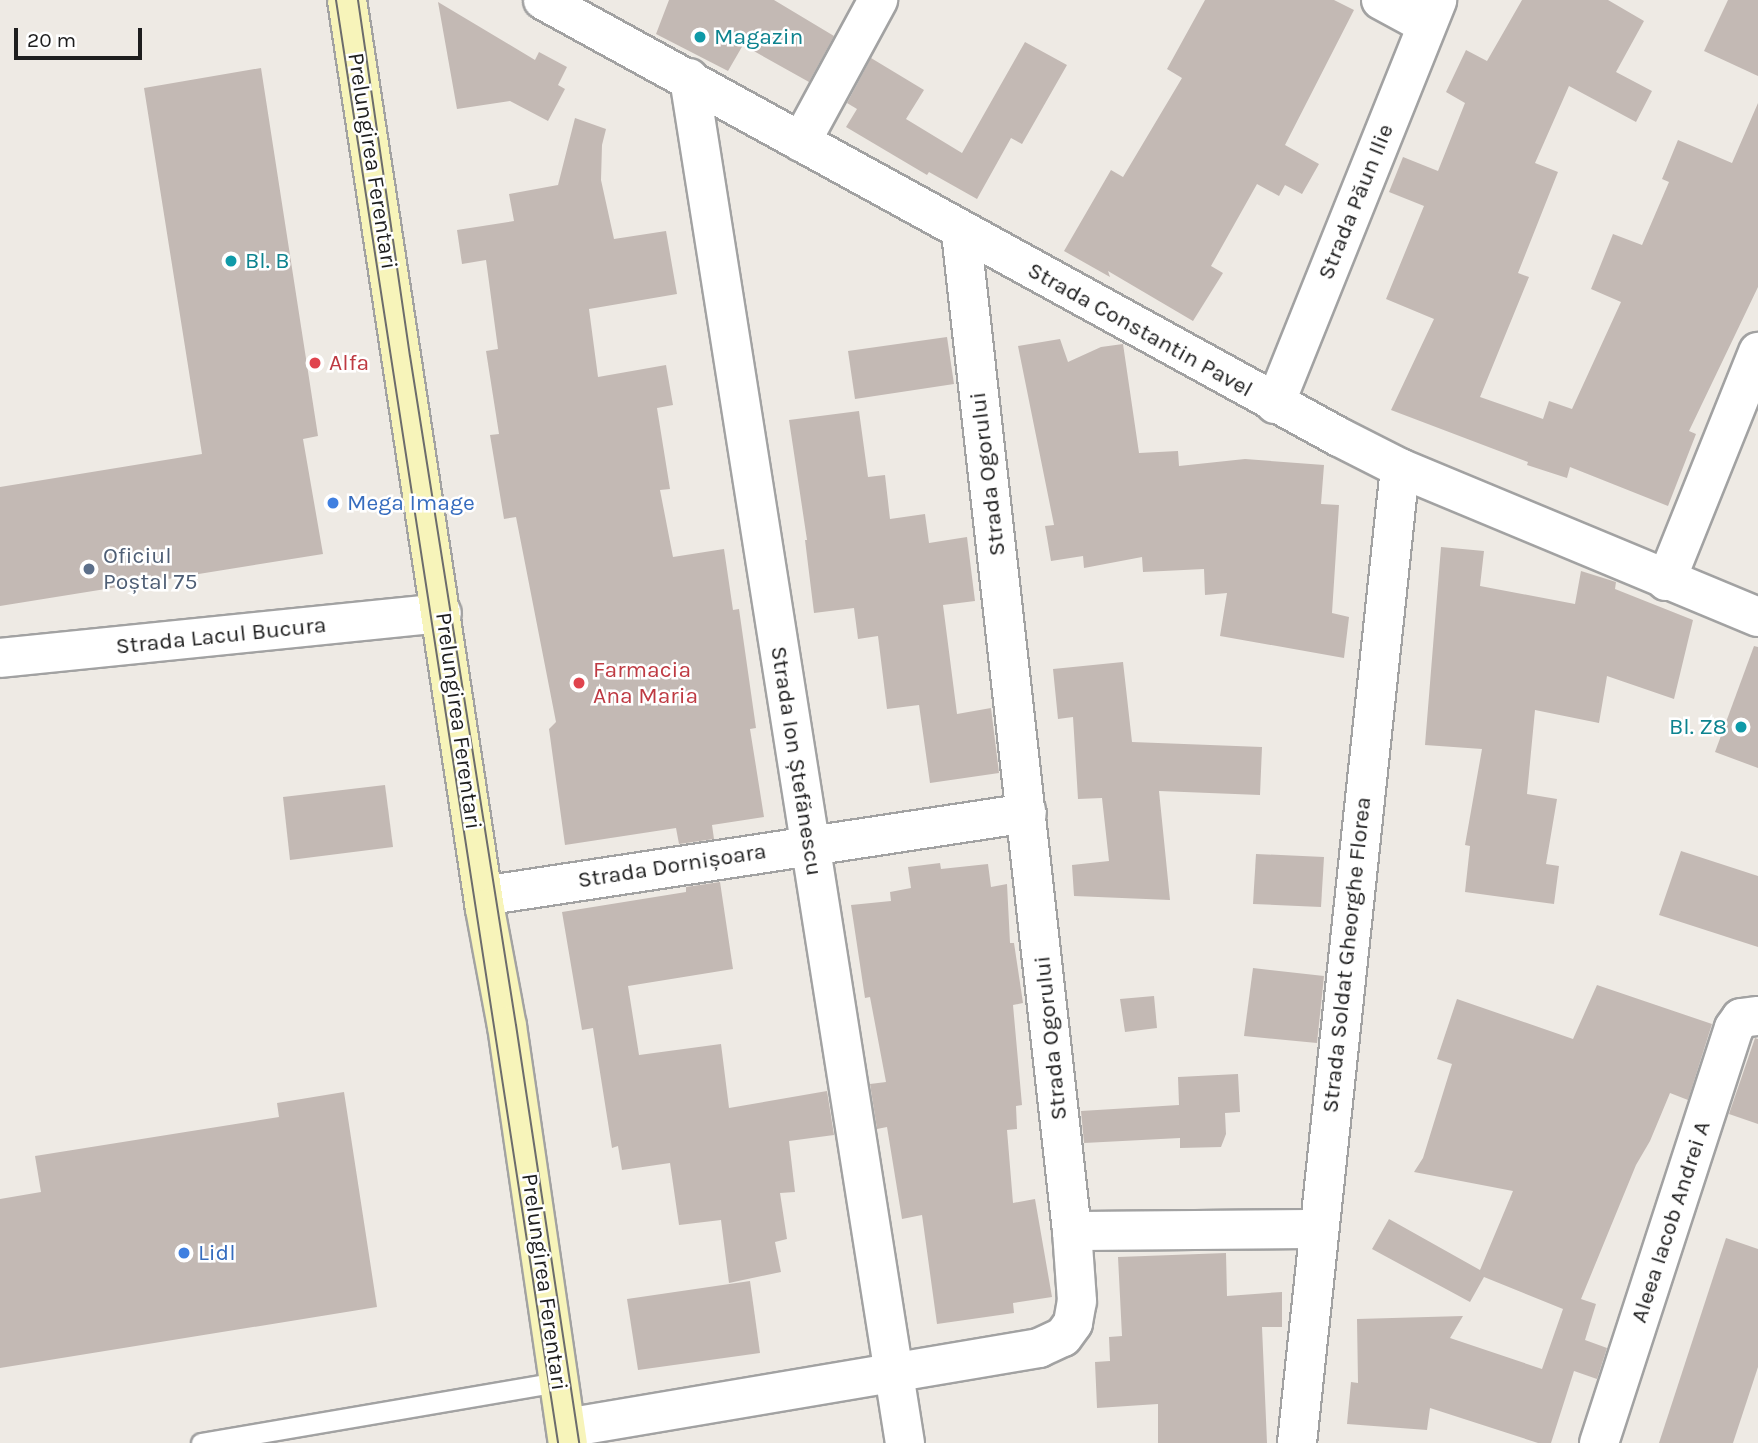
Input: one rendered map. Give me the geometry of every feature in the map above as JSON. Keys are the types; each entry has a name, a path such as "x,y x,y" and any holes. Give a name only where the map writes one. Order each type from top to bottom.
{"main road":[{"name":"Prelungirea Ferentari","path":"347,0 483,896 507,1026 567,1435"}],"street":[{"path":"801,142 878,0"},
{"path":"1381,0 1432,13"},
{"name":"Strada Constantin Pavel","path":"551,2 961,232 1275,404 1400,468 1666,581 1758,617"},
{"name":"Strada Păun Ilie","path":"1275,404 1432,13"},
{"name":"Strada Ion Ștefănescu","path":"689,78 905,1443"},
{"name":"Strada Ogorului","path":"567,1435 1039,1348 1063,1338 1073,1323 1077,1301 1072,1231 961,232"},
{"path":"1666,581 1758,352"},
{"name":"Strada Soldat Gheorghe Florea","path":"1297,1443 1400,468"},
{"name":"Strada Lacul Bucura","path":"0,658 442,613"},
{"name":"Strada Dornișoara","path":"483,896 1027,813"},
{"name":"Aleea Iacob Andrei A","path":"1599,1443 1734,1028 1741,1018 1758,1016"},
{"path":"1072,1231 1318,1229"}],"lane":[{"path":"201,1443 558,1382"}],"building":[{"path":"669,0 774,0 834,36 809,82 743,45 728,71 656,34"},
{"path":"1205,0 1334,0 1354,10 1285,145 1319,164 1302,194 1285,185 1279,196 1257,184 1211,266 1223,273 1193,321 1108,271 1110,277 1064,251 1111,170 1123,177 1182,78 1167,69"},
{"path":"1522,0 1608,0 1644,21 1616,72 1652,91 1636,122 1569,86 1535,163 1558,172 1518,273 1529,277 1480,397 1543,419 1549,401 1572,409 1621,302 1591,289 1613,234 1642,245 1669,182 1662,179 1678,140 1732,163 1758,103 1758,287 1689,431 1696,434 1668,506 1570,467 1567,478 1527,465 1528,462 1391,410 1434,319 1386,299 1424,206 1389,192 1403,157 1438,171 1465,103 1446,92 1466,50 1487,61"},
{"path":"1728,0 1758,0 1758,76 1704,51"},
{"path":"438,2 535,60 539,52 567,67 558,85 565,89 548,121 510,101 457,109"},
{"path":"1025,42 1067,65 1022,144 1011,138 977,199 929,172 927,175 846,127 857,109 847,103 871,58 924,90 906,119 962,153"},
{"path":"261,68 318,436 303,439 323,554 0,606 0,487 202,454 144,88"},
{"path":"575,118 606,129 602,145 601,180 614,239 666,231 677,294 589,309 598,377 666,365 673,405 657,408 670,489 660,490 673,557 724,549 733,610 739,609 756,728 750,729 764,817 712,825 714,839 679,844 676,828 565,845 549,729 556,722 516,517 504,519 490,435 499,434 486,351 498,349 486,260 462,264 457,230 514,221 509,194 558,185"},
{"path":"947,337 954,384 855,399 848,351"},
{"path":"1060,339 1068,362 1101,347 1123,344 1139,453 1178,451 1179,466 1245,459 1324,465 1321,504 1339,505 1332,613 1349,617 1344,658 1220,636 1227,593 1205,595 1204,569 1143,572 1142,557 1084,568 1083,556 1051,561 1045,526 1054,525 1018,346"},
{"path":"859,411 868,477 885,475 890,519 925,514 929,543 967,537 975,601 943,605 957,714 991,708 999,773 930,783 919,705 887,709 878,636 858,639 854,608 814,613 807,540 789,420"},
{"path":"1441,547 1484,551 1480,586 1575,604 1581,571 1616,582 1615,589 1693,620 1674,699 1607,676 1599,723 1535,710 1527,794 1557,799 1546,864 1559,866 1554,904 1465,892 1470,846 1465,845 1482,749 1425,745"},
{"name":"Bl. Z8","path":"1754,646 1758,647 1758,768 1715,752"},
{"path":"1123,662 1132,742 1262,747 1260,795 1159,791 1170,900 1074,896 1072,865 1109,861 1102,798 1078,799 1073,717 1058,719 1053,669"},
{"path":"385,785 393,847 290,860 283,797"},
{"path":"1681,851 1758,876 1758,947 1659,915"},
{"path":"1256,854 1324,857 1321,907 1253,904"},
{"path":"940,863 941,869 988,864 991,887 1007,884 1010,943 1014,943 1023,1003 1013,1005 1022,1105 1016,1106 1017,1129 1007,1130 1013,1203 1035,1199 1052,1297 1013,1303 1014,1313 937,1324 922,1215 902,1219 887,1127 877,1129 870,1084 886,1082 870,997 865,998 851,905 891,901 890,892 911,888 908,867"},
{"path":"720,882 733,969 628,986 639,1055 721,1044 729,1108 827,1091 834,1135 789,1141 795,1192 780,1193 787,1239 775,1242 781,1272 729,1283 721,1220 679,1225 670,1163 622,1170 618,1146 612,1148 593,1028 582,1030 562,912 686,892 686,887"},
{"path":"1253,968 1324,976 1317,1043 1244,1036"},
{"path":"1597,985 1712,1024 1688,1100 1670,1093 1650,1141 1636,1165 1581,1299 1596,1304 1585,1340 1607,1348 1597,1379 1574,1371 1551,1443 1538,1443 1430,1408 1427,1430 1347,1424 1351,1382 1358,1383 1357,1319 1463,1316 1450,1338 1542,1369 1563,1309 1484,1277 1470,1302 1372,1249 1389,1219 1480,1270 1513,1191 1414,1172 1423,1158 1452,1064 1437,1059 1457,999 1573,1039"},
{"path":"1154,996 1157,1028 1125,1032 1120,999"},
{"path":"1755,1038 1758,1039 1758,1124 1729,1114"},
{"path":"1238,1074 1240,1112 1225,1113 1226,1134 1221,1147 1180,1148 1180,1138 1084,1143 1081,1111 1179,1105 1178,1077"},
{"name":"Lidl","path":"344,1092 377,1307 0,1368 0,1199 41,1192 35,1156 279,1117 277,1103"},
{"path":"1726,1238 1758,1249 1758,1367 1733,1443 1659,1443"},
{"path":"1226,1253 1227,1296 1282,1292 1282,1327 1262,1327 1267,1443 1158,1443 1158,1404 1097,1408 1095,1362 1110,1361 1109,1337 1122,1336 1118,1257"},
{"path":"750,1281 760,1353 638,1370 627,1299"}],"tram line":[{"path":"336,0 558,1443"},
{"path":"358,0 410,356 579,1443"}],"place":[{"name":"Magazin","path":"700,37"},
{"name":"Bl. B","path":"231,261"},
{"name":"Alfa","path":"315,363"},
{"name":"Mega Image","path":"333,503"},
{"name":"Oficiul Poștal 75","path":"89,569"},
{"name":"Farmacia Ana Maria","path":"579,683"},
{"name":"Bl. Z8","path":"1741,727"},
{"name":"Lidl","path":"184,1253"}]}
